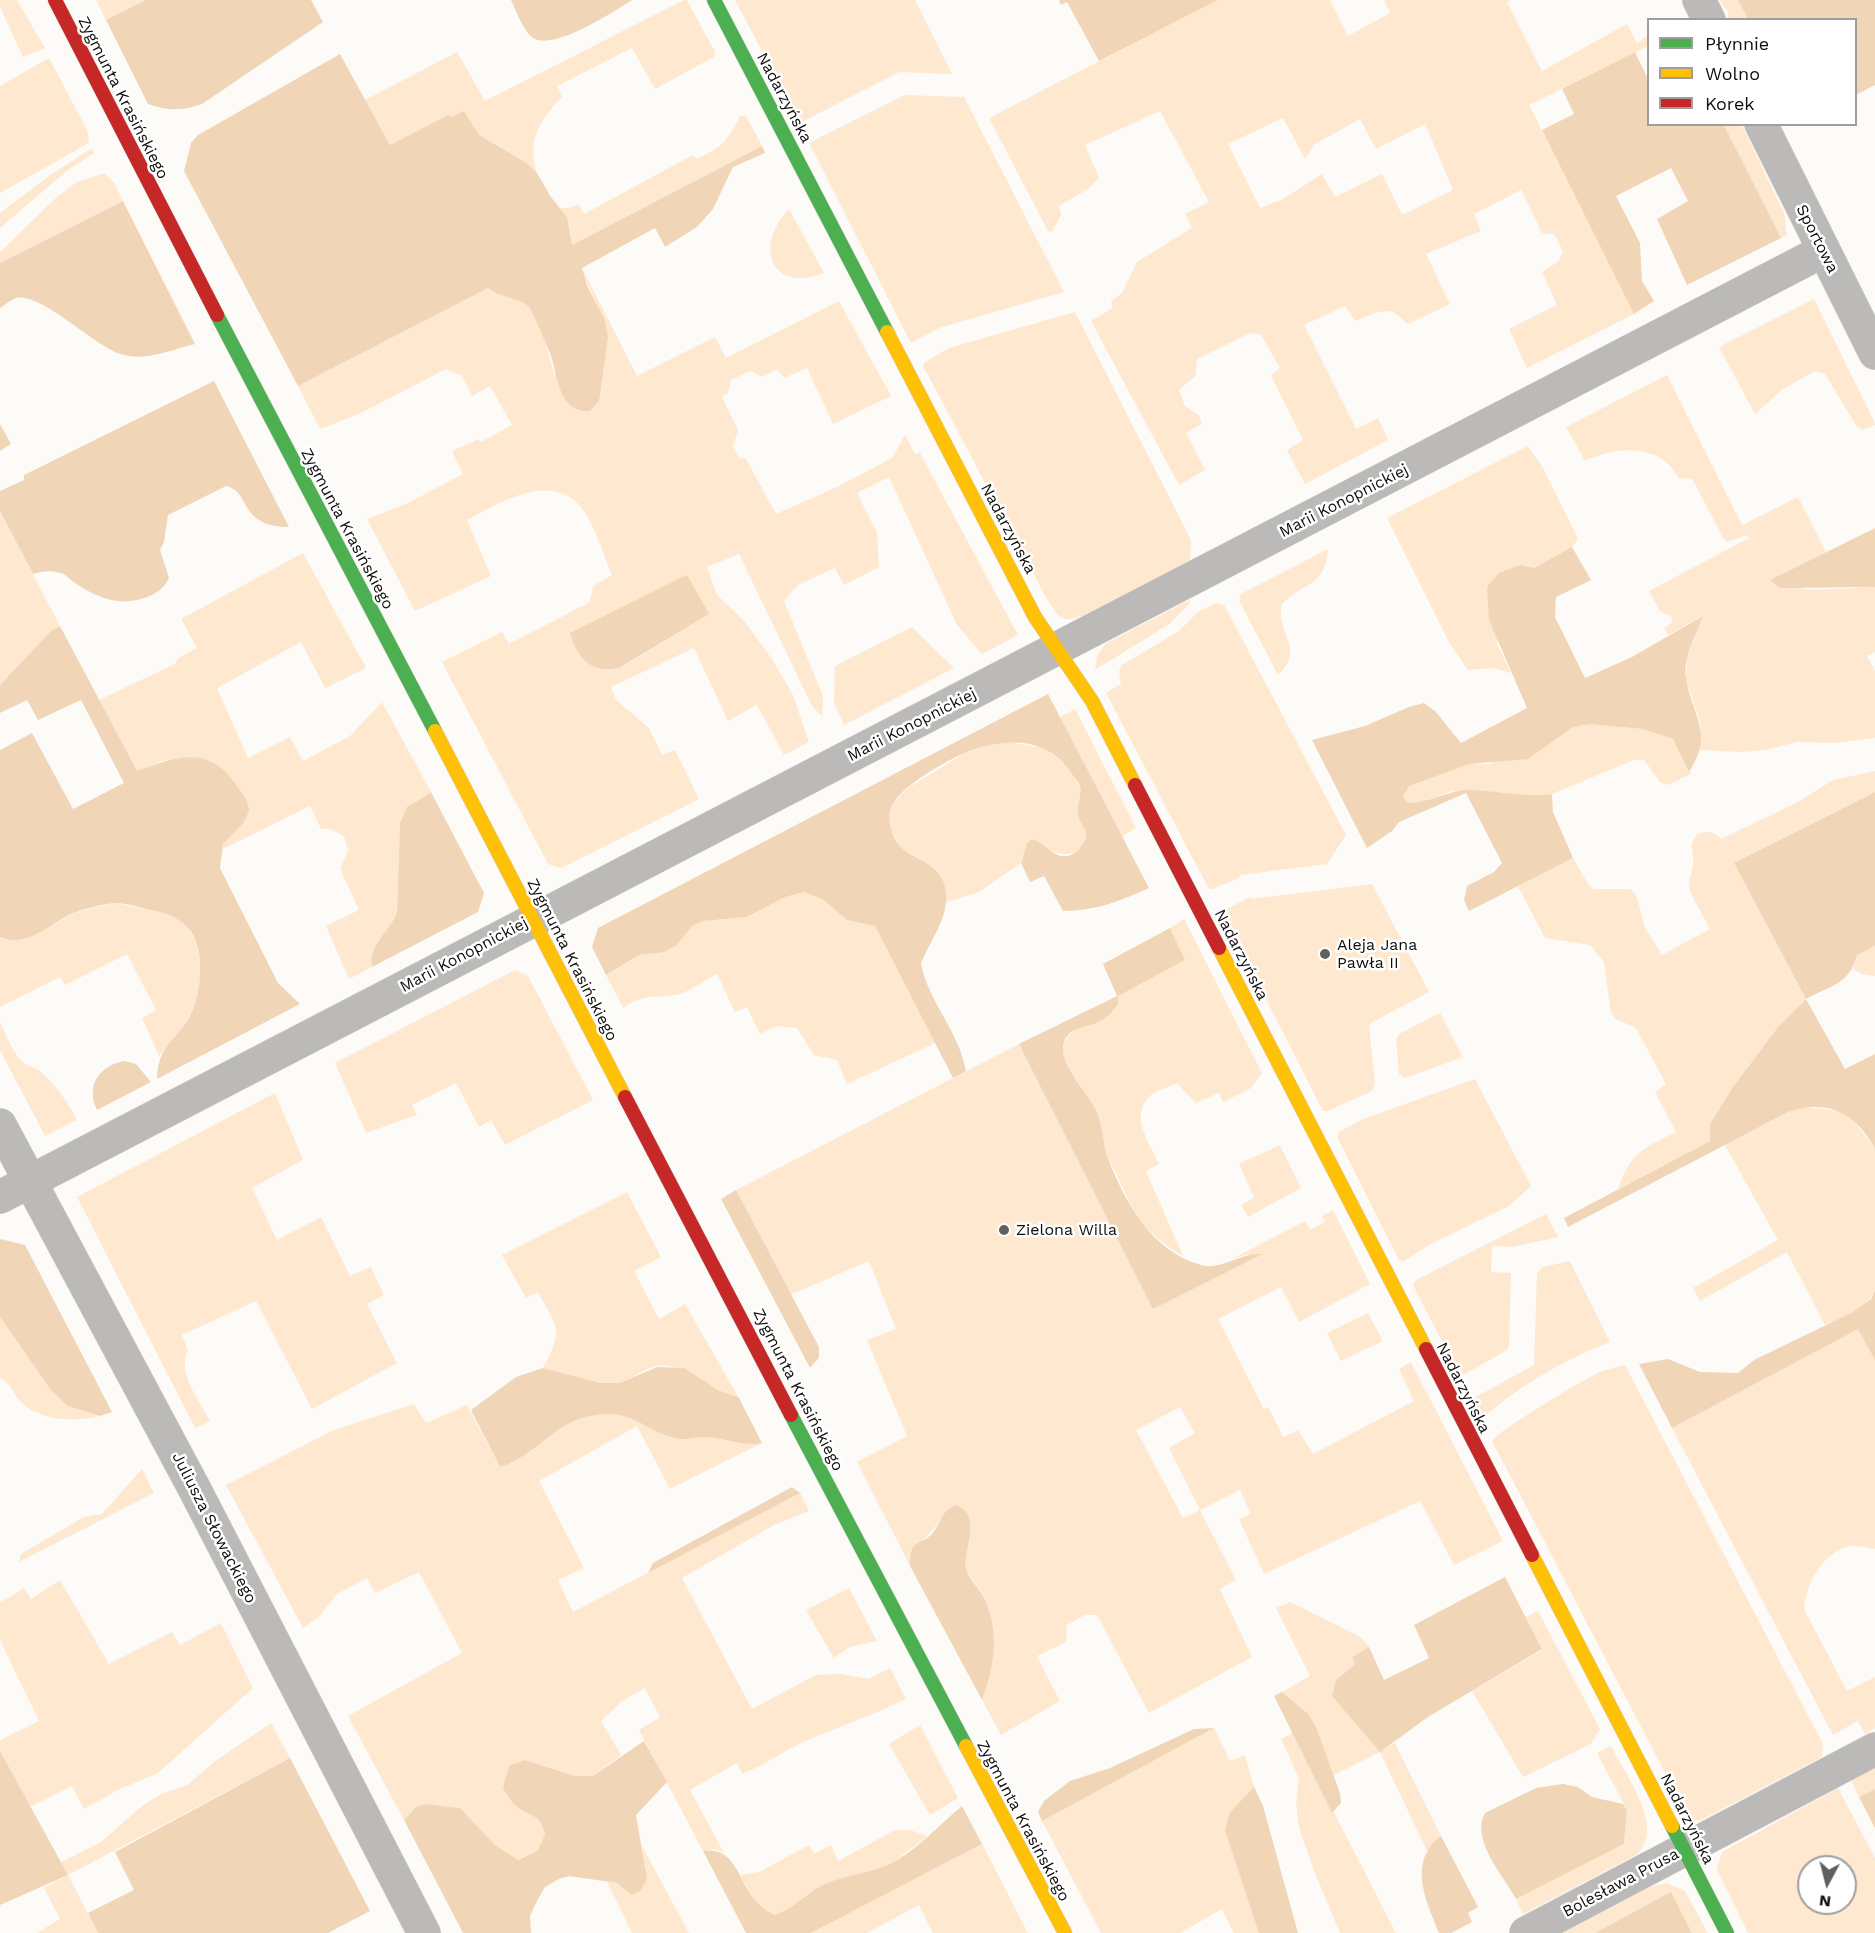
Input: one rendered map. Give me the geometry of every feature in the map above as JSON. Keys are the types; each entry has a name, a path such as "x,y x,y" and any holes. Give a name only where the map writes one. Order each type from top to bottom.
{"street":[{"name":"Zygmunta Krasińskiego","path":"55,0 215,314 895,1614 1065,1933"},
{"name":"Nadarzyńska","path":"714,0 1035,616 1092,701 1727,1933"},
{"path":"1699,0 1708,18"},
{"name":"Sportowa","path":"1762,126 1875,352"},
{"name":"Marii Konopnickiej","path":"0,1197 1823,251"},
{"name":"Juliusza Słowackiego","path":"0,1125 194,1488 424,1933"},
{"name":"Bolesława Prusa","path":"1526,1933 1875,1749"}],"shaded area":[{"path":"0,0 17,0 45,48 23,57 0,7"},
{"path":"96,0 146,0 106,20"},
{"path":"146,0 311,0 323,22 202,104 188,108 169,109 148,104 106,20"},
{"path":"511,0 632,0 585,28 557,39 545,41 535,39 527,32"},
{"path":"687,0 715,52 714,57 655,89 632,48 557,86 562,97 547,114 534,141 534,162 537,173 525,162 479,135 470,123 448,115 390,145 365,100 457,52 485,101"},
{"path":"735,0 915,0 952,74 899,72 800,123"},
{"path":"1059,0 1218,0 1099,61 1067,2 1061,5"},
{"path":"1218,0 1330,0 1348,36 1390,13 1384,0 1511,0 1507,2 1542,71 1627,24 1637,43 1647,37 1647,46 1529,105 1634,314 1527,368 1509,329 1557,305 1542,272 1559,261 1563,251 1554,234 1542,233 1521,190 1474,214 1481,231 1426,254 1450,304 1408,324 1392,311 1378,312 1355,321 1345,306 1304,325 1356,429 1378,418 1388,440 1305,484 1287,450 1303,440 1271,375 1280,368 1261,335 1250,333 1197,359 1196,375 1179,390 1185,406 1199,415 1202,424 1186,433 1205,470 1179,485 1091,321 1113,308 1111,301 1122,293 1137,262 1192,228 1185,214 1209,202 1160,111 1085,145 1099,178 1088,189 1059,206 1061,215 1052,232 1048,231 989,118","holes":["1283,118 1305,159 1315,144 1360,119 1376,149 1425,124 1453,190 1402,215 1382,174 1335,197 1322,174 1283,199 1260,208 1228,144"]},
{"path":"1719,0 1738,0 1747,18 1728,18 1728,12"},
{"path":"1738,0 1875,0 1875,85 1857,94 1857,18 1747,18"},
{"path":"1635,52 1647,77 1647,126 1725,126 1781,238 1687,285 1657,219 1688,201 1671,168 1616,196 1640,243 1642,281 1654,301 1634,314 1542,130 1574,114 1562,89"},
{"path":"340,54 390,145 448,115 452,117 464,111 479,135 525,162 537,173 551,197 567,217 572,245 762,146 765,153 733,167 713,209 697,227 665,247 655,228 582,268 588,288 604,318 608,337 599,401 590,411 579,410 565,400 550,353 529,307 488,288 298,386 184,171 191,143 198,135"},
{"path":"49,58 87,130 89,143 0,193 0,86"},
{"path":"905,95 964,97 1064,292 939,328 911,343 809,143"},
{"path":"740,116 746,116 762,146 572,245 567,217 560,208 570,208 578,204 584,214 693,155 696,159 705,155 723,143"},
{"path":"1725,126 1742,126 1784,213 1787,235 1781,238"},
{"path":"92,148 94,153 68,170 0,228 0,213 50,175"},
{"path":"105,173 114,183 123,201 0,263 0,252 58,196 77,182"},
{"path":"123,201 195,344 147,356 128,356 108,348 39,303 26,298 16,298 0,308 0,263"},
{"path":"789,209 824,273 806,278 791,277 780,271 773,262 770,251 772,237 778,223"},
{"path":"582,268 637,376 715,337 726,358 839,301 891,396 833,424 807,368 784,378 777,369 762,377 750,371 731,380 728,393 722,397 738,430 733,446 739,458 746,459 776,514 839,486 892,458 905,435 915,454 920,453 1018,635 982,654 957,625 889,477 857,493 877,533 879,567 844,585 835,568 798,585 784,601 823,696 822,716 812,706 739,554 707,567 717,595 745,622 772,659 793,695 809,742 784,755 757,705 728,721 694,648 611,687 616,700 648,727 662,755 675,750 699,799 561,868 548,864 442,662 502,632 509,644 590,602 593,586 612,575 590,522 581,507 569,497 555,491 525,494 494,506 467,520 491,576 415,611 367,519 408,503 463,474 452,451 478,439 481,442 512,425 490,386 472,396 462,376 446,369 359,414 320,429 298,386 488,288 497,294 522,302 531,310 544,337 554,375 608,337","holes":["708,614 635,659 608,671"]},
{"path":"1814,299 1875,425 1863,430 1857,427 1825,374 1815,371 1783,389 1755,414 1719,347"},
{"path":"1075,312 1191,540 1190,561 1107,605 1074,618 1065,619 1057,613 1047,599 923,366 925,362 949,348"},
{"path":"1667,375 1742,525 1798,497 1826,552 1770,580 1810,590 1875,587 1875,652 1867,656 1875,671 1875,738 1836,743 1797,742 1765,750 1742,752 1700,750 1701,724 1686,679 1687,659 1702,616 1668,635 1664,628 1673,622 1671,616 1660,611 1649,591 1749,538 1747,535 1727,542 1694,482 1691,479 1678,478 1661,458 1649,453 1623,451 1610,452 1585,461 1566,427"},
{"path":"214,381 289,527 261,521 253,515 234,489 226,486 168,515 164,542 160,550 169,578 158,592 150,596 132,601 115,601 91,592 66,576 53,571 33,574 0,511 0,491 24,480 24,475"},
{"path":"0,424 11,444 0,451"},
{"path":"1528,446 1543,468 1578,539 1572,547 1534,568 1520,566 1497,644 1511,673 1493,668 1468,670 1450,644 1387,518"},
{"path":"0,511 60,626 51,632 0,685"},
{"path":"1875,528 1875,587 1780,588 1770,580"},
{"path":"1572,547 1591,580 1556,597 1555,617 1585,678 1632,657 1703,616 1686,662 1686,678 1700,725 1700,746 1697,758 1689,772 1673,739 1642,729 1590,724 1573,727 1528,759 1469,764 1409,786 1403,797 1408,803 1464,790 1532,795 1552,794 1553,812 1573,858 1469,911 1464,900 1467,886 1494,872 1502,863 1466,793 1399,822 1392,831 1367,848 1312,740 1365,726 1424,703 1436,712 1461,743 1527,708 1489,620 1487,587 1499,573 1520,565 1534,568"},
{"path":"1328,549 1323,571 1318,577 1282,604 1282,624 1290,649 1290,657 1278,675 1239,600 1241,594"},
{"path":"303,553 366,668 325,688 301,642 217,688 248,758 290,737 303,761 350,736 382,702 431,792 412,804 400,823 397,912 371,962 372,967 349,979 326,926 359,910 340,869 348,851 344,836 330,829 321,829 310,806 221,850 226,839 249,811 238,786 189,757 161,761 137,772 99,700 175,664 178,658 197,648 181,619"},
{"path":"687,575 709,614 619,668 601,669 581,657 570,633"},
{"path":"1189,600 1190,603 1171,623 1095,670 1097,656 1105,644"},
{"path":"1216,603 1224,605 1346,835 1327,864 1240,875 1239,878 1209,889 1106,693 1121,684 1119,671 1122,665 1179,631 1198,612"},
{"path":"60,626 137,771 176,759 201,758 213,762 224,770 244,796 249,811 244,822 223,844 220,868 278,983 300,1004 157,1079 160,1058 190,1016 197,996 200,971 198,947 184,924 164,913 116,903 71,914 37,934 19,940 0,937 0,750 32,733 73,809 124,783 81,700 38,720 27,700 0,713 0,685 51,631"},
{"path":"912,627 954,668 844,725 834,703 835,666"},
{"path":"1048,694 1149,888 1107,904 1063,911 1044,876 1030,882 1021,863 1027,843 1032,839 1058,855 1067,856 1079,849 1086,836 1078,813 1079,784 1060,760 1049,751 1036,746 1023,743 995,744 967,752 927,774 899,796 893,803 890,814 891,828 896,840 908,853 935,869 946,890 944,912 921,964 930,992 957,1043 966,1071 953,1078 875,926 847,920 822,899 804,892 785,897 747,917 703,921 692,926 677,945 664,952 639,955 606,975 592,947 598,928"},
{"path":"1075,709 1136,828 1121,837 1060,717"},
{"path":"1590,724 1642,729 1673,739 1691,774 1668,785 1660,782 1644,760 1634,760 1552,794 1531,797 1452,791 1419,803 1408,803 1403,797 1409,786 1436,775 1469,764 1489,764 1573,727"},
{"path":"1007,742 1045,748 1065,764 1080,786 1081,823 1088,832 1086,839 1079,849 1069,854 1051,850 1022,856 1021,863 979,892 945,903 945,890 936,869 901,848 889,825 891,804 908,788 965,753 993,743"},
{"path":"1875,771 1875,792 1734,863 1806,999 1778,1027 1733,1087 1710,1124 1710,1141 1618,1189 1633,1159 1647,1148 1676,1132 1655,1092 1666,1084 1636,1028 1616,1019 1611,1013 1604,962 1590,945 1545,938 1518,886 1573,858 1593,889 1631,889 1637,897 1645,928 1662,955 1710,929 1689,887 1693,867 1692,844 1697,835 1709,832 1721,839 1798,802 1833,780"},
{"path":"431,792 484,893 478,912 372,967 373,952 397,912 400,823 407,807"},
{"path":"1875,792 1875,946 1857,955 1849,973 1838,983 1806,999 1734,863"},
{"path":"1372,884 1429,992 1369,1024 1375,1084 1372,1091 1328,1111 1323,1111 1223,915 1225,910 1250,897 1251,899"},
{"path":"804,892 822,899 847,920 875,926 935,1043 847,1084 837,1060 814,1055 797,1028 777,1026 760,1034 747,1007 735,1012 717,974 683,993 639,999 623,1008 606,975 639,955 677,945 692,926 703,921 747,917 785,897"},
{"path":"117,903 157,911 180,921 189,929 199,952 200,979 195,1004 190,1015 159,1056 142,1018 156,1010 127,954 65,985 60,977 0,1007 0,937 18,939 37,933 76,913"},
{"path":"1184,919 1262,1073 1251,1088 1223,1102 1219,1093 1196,1103 1177,1083 1154,1093 1144,1103 1141,1111 1143,1129 1159,1164 1146,1171 1183,1256 1159,1240 1136,1214 1107,1157 1098,1114 1070,1070 1063,1055 1063,1049 1071,1033 1087,1025 1100,1022 1117,996 1185,960 1170,928"},
{"path":"1170,928 1185,960 1118,996 1118,1004 1109,1015 1097,1023 1071,1033 1064,1042 1065,1059 1096,1110 1108,1159 1123,1192 1142,1223 1154,1237 1183,1258 1201,1265 1216,1266 1247,1256 1263,1254 1153,1309 1019,1044 1117,996 1103,964"},
{"path":"1875,946 1875,976 1862,974 1853,969 1857,955"},
{"path":"515,970 528,976 593,1100 505,1145 491,1120 479,1127 456,1083 412,1105 417,1115 366,1133 335,1063"},
{"path":"1806,999 1845,1069 1875,1054 1875,1149 1859,1126 1839,1112 1828,1108 1802,1108 1788,1112 1568,1227 1564,1218 1710,1141 1710,1124 1733,1087 1778,1027"},
{"path":"1440,1013 1463,1057 1405,1078 1399,1074 1396,1040 1399,1034"},
{"path":"0,1022 16,1054 26,1064 50,1080 77,1120 45,1136 0,1050"},
{"path":"1019,1044 1153,1308 1261,1255 1245,1255 1232,1259 1305,1221 1310,1230 1325,1222 1322,1216 1333,1210 1370,1284 1299,1322 1281,1287 1218,1319 1264,1409 1268,1407 1283,1437 1298,1430 1313,1454 1414,1401 1399,1369 1411,1362 1503,1541 1454,1565 1420,1501 1264,1574 1239,1519 1251,1514 1240,1490 1200,1510 1236,1580 1220,1589 1252,1657 1149,1713 1097,1615 1085,1615 1067,1625 1066,1642 1037,1656 1060,1701 1001,1735 982,1700 990,1674 993,1635 983,1596 966,1568 970,1530 968,1517 940,1519 913,1552 910,1566 857,1462 907,1436 867,1340 896,1329 869,1261 790,1295 736,1190","holes":["1180,1407 1195,1433 1169,1448 1200,1510 1183,1518 1136,1430"]},
{"path":"125,1061 136,1064 151,1082 97,1110 93,1092 97,1078 108,1067"},
{"path":"1475,1079 1531,1186 1509,1206 1429,1245 1404,1261 1399,1260 1337,1137 1339,1132 1363,1119"},
{"path":"275,1093 303,1160 252,1188 277,1240 321,1217 350,1276 371,1267 384,1295 367,1304 397,1363 312,1409 256,1301 182,1335 188,1350 185,1359 187,1377 210,1421 195,1428 77,1197"},
{"path":"1804,1107 1842,1111 1854,1121 1875,1149 1875,1290 1860,1307 1825,1325 1787,1252 1700,1301 1693,1288 1778,1240 1725,1145 1788,1112"},
{"path":"1280,1145 1301,1188 1248,1217 1241,1205 1254,1198 1239,1164"},
{"path":"736,1190 819,1347 819,1358 810,1368 721,1199"},
{"path":"627,1192 661,1257 634,1271 659,1319 685,1304 739,1398 668,1366 655,1367 626,1381 611,1384 591,1382 543,1368 556,1337 554,1322 538,1292 526,1298 502,1255"},
{"path":"1546,1214 1558,1237 1512,1247 1492,1246 1491,1272 1511,1273 1509,1344 1507,1350 1465,1374 1458,1374 1413,1285 1416,1280"},
{"path":"0,1239 25,1245 112,1412 100,1416 68,1406 51,1390 0,1317"},
{"path":"1570,1261 1610,1342 1560,1365 1513,1394 1484,1417 1479,1415 1473,1404 1476,1397 1534,1365 1537,1273 1543,1267"},
{"path":"1875,1290 1875,1360 1858,1329 1672,1428 1639,1364 1668,1359 1700,1372 1738,1373 1754,1360 1853,1312 1871,1299"},
{"path":"1368,1313 1383,1341 1341,1361 1327,1333"},
{"path":"0,1317 42,1377 54,1390 82,1410 100,1416 80,1419 49,1417 22,1403 7,1383 0,1378"},
{"path":"1859,1328 1875,1360 1875,1549 1851,1546 1832,1554 1812,1580 1804,1609 1847,1691 1875,1677 1875,1728 1865,1734 1858,1721 1833,1735 1672,1428"},
{"path":"1622,1365 1626,1367 1823,1744 1822,1757 1699,1821 1688,1817 1492,1441 1524,1417 1577,1385 1600,1372"},
{"path":"657,1367 684,1368 718,1390 739,1398 762,1443 747,1444 703,1437 681,1439 661,1433 624,1416 603,1414 587,1417 561,1428 515,1461 500,1467 471,1410 516,1377 543,1368 600,1383 620,1383"},
{"path":"414,1404 426,1423 467,1405 500,1467 527,1453 576,1420 605,1413 625,1416 680,1439 703,1437 747,1444 762,1443 670,1489 637,1426 539,1481 584,1568 558,1580 573,1612 800,1493 809,1511 774,1525 682,1578 752,1709 816,1675 841,1674 869,1679 890,1668 906,1699 808,1740 742,1774 737,1763 690,1790 724,1853 715,1849 703,1851 639,1730 660,1717 645,1688 622,1701 601,1721 621,1755 593,1776 575,1776 525,1760 515,1806 532,1813 541,1823 545,1835 537,1851 517,1860 495,1845 460,1808 427,1804 417,1806 404,1820 348,1716 462,1653 419,1572 375,1593 367,1578 337,1594 319,1617 303,1628 226,1485 334,1430"},
{"path":"142,1469 154,1493 19,1562 21,1554 84,1517 102,1514"},
{"path":"792,1487 800,1493 648,1573 653,1563"},
{"path":"955,1505 969,1516 970,1533 966,1568 983,1596 994,1635 993,1661 982,1700 910,1566 910,1556 915,1545 931,1535 945,1513"},
{"path":"1505,1577 1542,1649 1428,1717 1380,1752 1332,1696 1336,1680 1355,1664 1352,1657 1369,1647 1384,1680 1429,1658 1414,1625"},
{"path":"60,1580 109,1664 172,1632 180,1645 221,1623 253,1688 158,1773 118,1790 84,1809 72,1786 30,1807 0,1751 0,1740 39,1721 0,1640 0,1603 24,1588 31,1599"},
{"path":"849,1588 877,1641 850,1647 834,1658 806,1610"},
{"path":"1290,1602 1361,1637 1369,1647 1352,1657 1355,1664 1341,1675 1332,1696 1380,1751 1395,1743 1441,1836 1427,1851 1380,1752 1332,1776 1310,1721 1282,1692 1310,1676 1276,1608"},
{"path":"1538,1611 1600,1729 1591,1744 1523,1777 1472,1691 1542,1650 1526,1617"},
{"path":"1282,1692 1308,1714 1316,1727 1340,1793 1341,1803 1332,1813 1274,1696"},
{"path":"271,1723 290,1758 68,1875 61,1862 101,1842 142,1806 159,1795 187,1785 214,1762"},
{"path":"920,1725 958,1798 930,1815 889,1744"},
{"path":"1214,1728 1230,1761 1245,1755 1254,1787 1230,1812 1259,1933 1234,1933 1222,1909 1180,1933 1101,1933 1042,1821"},
{"path":"1214,1728 1042,1821 1038,1812 1044,1801 1070,1781 1110,1768 1194,1729"},
{"path":"1293,1733 1396,1933 1340,1933 1299,1828 1296,1803 1299,1778 1281,1739"},
{"path":"644,1741 667,1782 636,1815 647,1878 641,1891 631,1895 617,1883 569,1876 545,1887 530,1916 531,1933 463,1933 404,1820 417,1806 426,1804 460,1808 495,1845 518,1860 537,1851 545,1835 537,1818 515,1805 503,1788 509,1766 525,1760 575,1776 593,1776"},
{"path":"1611,1746 1640,1801 1647,1831 1644,1844 1636,1855 1523,1914 1516,1899 1624,1844 1627,1810 1597,1753"},
{"path":"0,1751 68,1875 0,1905"},
{"path":"290,1758 370,1911 328,1933 98,1933 88,1913 134,1890 115,1852"},
{"path":"1875,1768 1875,1789 1859,1797 1851,1780"},
{"path":"1563,1784 1578,1787 1592,1797 1623,1804 1627,1810 1624,1844 1516,1899 1485,1846 1482,1824 1485,1813 1536,1788"},
{"path":"1254,1787 1263,1806 1298,1933 1259,1933 1225,1830 1230,1812"},
{"path":"1838,1788 1875,1858 1875,1933 1748,1933 1717,1870 1722,1852"},
{"path":"1875,1789 1875,1828 1859,1797"},
{"path":"962,1806 982,1844 811,1933 746,1933 703,1851 716,1851 726,1856 734,1864 753,1897 762,1907 775,1915 825,1884 890,1864 919,1845"},
{"path":"895,1830 910,1830 927,1836 892,1863 864,1875 839,1880 806,1895 787,1911 774,1915 760,1909 740,1875 759,1872 809,1845 814,1854 831,1845 838,1861"},
{"path":"1441,1836 1478,1907 1468,1913 1472,1922 1451,1933 1439,1933 1422,1882 1425,1857 1431,1846"},
{"path":"982,1844 1028,1933 933,1933 919,1905 867,1933 811,1933"},
{"path":"642,1846 689,1933 632,1933 607,1882 617,1883 631,1895 646,1871"},
{"path":"68,1875 98,1933 37,1933 60,1919 44,1888"},
{"path":"1667,1883 1685,1891 1708,1933 1692,1933 1671,1893 1595,1933 1562,1933 1650,1887"},
{"path":"1671,1892 1692,1933 1595,1933"}],"traffic: fast":[{"path":"714,0 887,332"},
{"path":"217,315 435,731"},
{"path":"791,1415 966,1746"},
{"path":"1672,1826 1727,1933"}],"traffic: slow":[{"path":"887,332 1035,617 1092,701 1135,785"},
{"path":"435,731 625,1097"},
{"path":"1219,948 1426,1349"},
{"path":"1532,1555 1672,1826"},
{"path":"966,1746 1065,1933"}],"traffic: jam":[{"path":"55,0 217,315"},
{"path":"1135,785 1219,948"},
{"path":"625,1097 791,1415"},
{"path":"1426,1349 1532,1555"}],"place":[{"name":"Aleja Jana Pawła II","path":"1325,954"},
{"name":"Zielona Willa","path":"1004,1230"}]}
